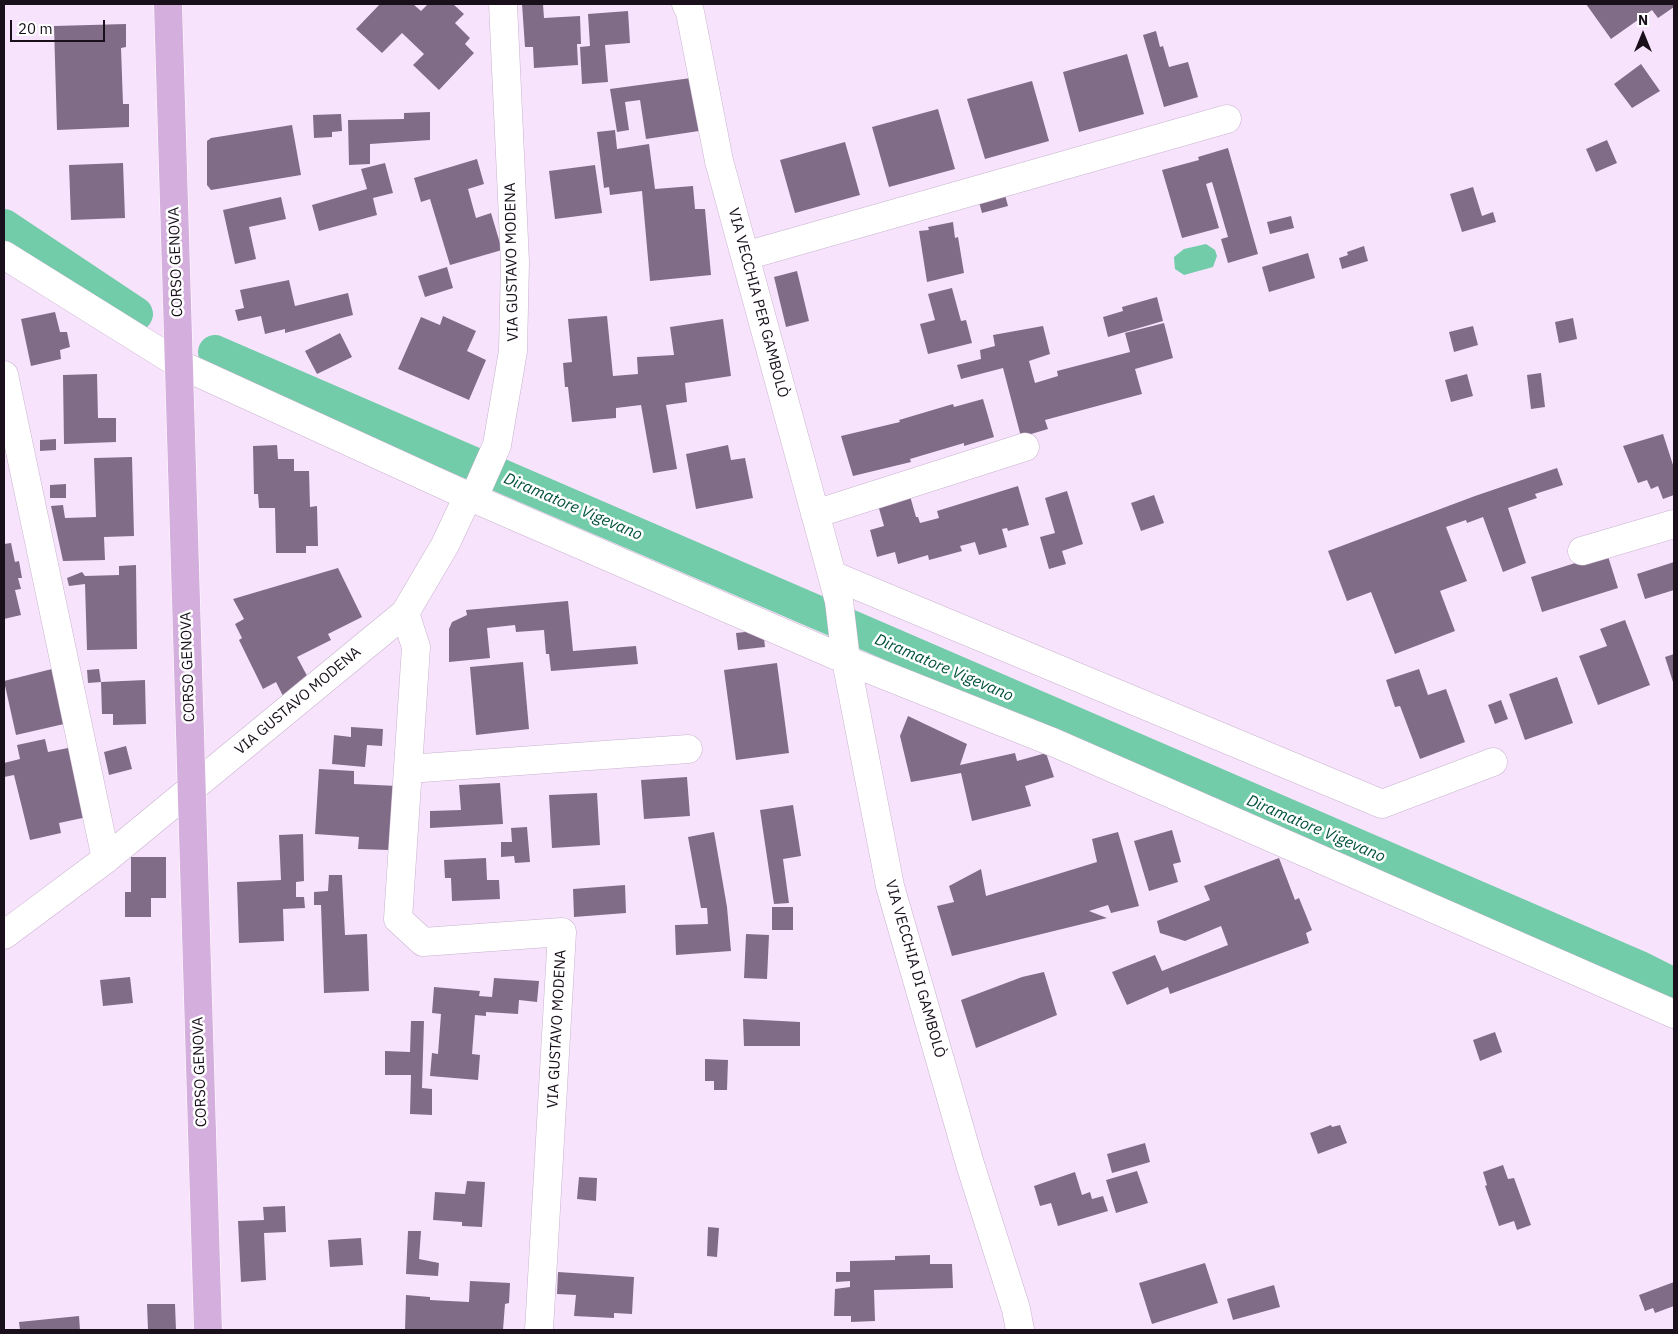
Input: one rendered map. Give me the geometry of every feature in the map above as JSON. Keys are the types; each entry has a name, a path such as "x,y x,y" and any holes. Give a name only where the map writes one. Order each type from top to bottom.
{"main road":[{"name":"CORSO GENOVA","path":"168,4 208,1330"}],"street":[{"name":"VIA GUSTAVO MODENA","path":"4,934 106,859 405,613 445,545 497,445 513,351 515,262 503,4"},
{"name":"VIA VECCHIA PER GAMBOLÒ","path":"686,4 690,12 719,161 836,588"},
{"path":"745,256 1227,119"},
{"path":"4,255 179,364 846,652 1674,1014"},
{"path":"4,375 106,859"},
{"path":"816,514 1025,447"},
{"path":"1582,551 1674,524"},
{"path":"836,588 1382,804 1494,762"},
{"name":"VIA VECCHIA DI GAMBOLÒ","path":"836,588 846,652 890,886 970,1164 1016,1309 1020,1330"},
{"name":"VIA GUSTAVO MODENA","path":"405,613 416,647 398,919 423,942 562,932 539,1330"},
{"path":"408,769 688,749"}],"shaded area":[{"path":"1206,244 1215,250 1217,256 1213,267 1184,275 1175,269 1174,257 1184,249"}],"building":[{"path":"380,4 413,4 421,11 428,4 453,4 464,14 455,23 470,38 465,44 474,53 439,90 413,65 424,54 402,33 382,53 356,29"},
{"path":"522,4 543,4 544,18 580,16 581,44 577,44 578,65 534,68 533,47 525,47"},
{"path":"1586,4 1674,4 1674,7 1658,18 1652,10 1611,39"},
{"path":"628,11 630,43 605,45 608,82 582,84 580,47 590,46 588,14"},
{"path":"126,24 126,47 121,48 123,104 129,104 129,127 57,130 54,26"},
{"path":"1156,31 1160,47 1163,46 1169,67 1188,62 1198,97 1164,107 1143,35"},
{"path":"1127,54 1144,114 1079,132 1063,72"},
{"path":"1641,64 1660,91 1632,108 1614,84"},
{"path":"691,78 699,131 646,139 640,100 625,102 629,130 617,132 610,89"},
{"path":"1032,81 1049,141 985,159 967,99"},
{"path":"938,109 955,169 889,187 872,127"},
{"path":"430,112 430,140 370,144 370,164 349,165 348,120 404,119 404,113"},
{"path":"341,114 342,131 332,132 332,137 314,138 313,115"},
{"path":"292,125 301,175 211,190 207,185 207,141 211,138"},
{"path":"615,130 617,149 649,144 655,189 693,186 695,209 705,209 711,275 650,281 642,191 610,195 609,187 604,188 597,132"},
{"path":"1607,140 1617,163 1596,172 1586,149"},
{"path":"845,142 860,195 795,213 780,160"},
{"path":"1228,148 1258,254 1228,263 1221,239 1228,237 1212,182 1206,184 1219,228 1182,238 1162,170 1199,160 1198,157"},
{"path":"477,159 484,184 468,189 474,211 476,218 491,213 502,250 450,265 430,199 421,202 414,178"},
{"path":"123,163 125,218 71,220 69,165"},
{"path":"385,163 393,193 373,198 377,215 319,231 312,205 367,189 361,169"},
{"path":"595,165 602,213 555,219 549,171"},
{"path":"1473,187 1482,216 1493,212 1496,222 1462,232 1450,194"},
{"path":"1005,195 1008,206 982,213 979,202"},
{"path":"281,197 286,219 249,227 256,259 235,264 223,210"},
{"path":"1291,216 1294,228 1270,234 1267,222"},
{"path":"953,222 955,238 958,237 964,273 927,282 919,231 929,230 928,227"},
{"path":"1364,246 1368,261 1342,269 1339,258 1348,255 1347,252"},
{"path":"1308,253 1315,278 1269,292 1262,267"},
{"path":"447,267 453,288 425,297 418,276"},
{"path":"797,271 809,321 786,327 774,277"},
{"path":"289,280 295,306 348,293 353,315 285,333 285,329 265,334 261,316 238,321 235,310 244,308 240,290"},
{"path":"952,288 961,321 966,320 972,343 928,354 920,324 935,320 928,294"},
{"path":"1157,297 1163,321 1108,337 1103,317 1123,311 1122,307"},
{"path":"55,312 60,332 67,332 70,347 60,350 61,359 31,366 21,319"},
{"path":"443,316 476,331 467,351 486,360 469,400 398,369 421,317 440,325"},
{"path":"607,316 613,376 638,374 637,357 674,355 670,327 723,319 731,376 685,383 687,402 666,405 677,469 653,473 641,405 616,408 616,418 572,422 568,387 565,387 563,363 572,362 568,319"},
{"path":"1573,318 1577,339 1559,343 1555,322"},
{"path":"1164,323 1173,358 1135,369 1142,394 1045,420 1048,429 1021,437 1003,368 961,379 957,365 981,359 980,350 995,346 993,335 1043,326 1050,354 1029,361 1035,383 1058,376 1057,371 1130,352 1125,333"},
{"path":"1473,326 1478,345 1454,352 1449,332"},
{"path":"340,333 352,357 317,374 305,351"},
{"path":"1541,373 1545,407 1531,409 1527,375"},
{"path":"97,374 98,418 116,418 116,442 64,444 63,375"},
{"path":"1467,374 1473,396 1451,402 1445,380"},
{"path":"983,399 994,437 964,446 964,443 910,459 911,462 853,476 841,436 900,422 899,420 953,404 954,407"},
{"path":"1663,434 1674,468 1674,495 1663,499 1658,486 1651,489 1647,480 1638,483 1623,446"},
{"path":"56,439 56,450 40,451 40,440"},
{"path":"277,445 278,459 294,459 294,471 309,471 310,507 317,506 318,546 306,546 306,553 276,553 275,508 259,508 258,494 254,494 253,446"},
{"path":"728,445 731,460 745,458 753,498 696,509 686,454"},
{"path":"132,457 134,536 104,537 105,560 63,561 51,506 63,505 65,518 96,517 94,458"},
{"path":"1557,468 1563,485 1535,494 1537,498 1508,508 1526,563 1503,572 1483,517 1467,523 1466,520 1446,527 1467,581 1440,591 1455,631 1395,654 1371,592 1347,601 1328,551 1475,496"},
{"path":"66,484 66,498 50,498 50,485"},
{"path":"1018,486 1029,525 1008,531 1007,528 1002,529 1007,547 979,555 975,542 960,546 962,551 929,560 928,555 898,564 895,552 877,557 870,530 884,526 878,505 910,496 916,517 918,517 920,523 939,518 937,511"},
{"path":"1067,491 1083,544 1062,551 1066,564 1049,569 1040,537 1055,533 1045,498"},
{"path":"1154,495 1164,523 1141,531 1131,503"},
{"path":"11,543 15,562 19,561 22,578 18,578 21,589 15,590 21,615 4,619 4,544"},
{"path":"1607,553 1618,588 1542,612 1531,577"},
{"path":"1674,562 1674,590 1645,599 1637,574"},
{"path":"136,565 137,649 87,650 85,584 69,586 67,578 82,572 85,576 119,575 119,566"},
{"path":"338,568 362,617 328,634 331,640 297,657 312,685 287,704 276,682 263,689 239,640 242,638 235,624 244,619 233,599"},
{"path":"568,601 573,651 636,646 638,664 551,671 549,654 546,654 544,630 516,632 515,625 487,628 490,658 449,662 449,629 452,622 467,615 466,610"},
{"path":"1625,620 1650,685 1598,705 1579,656 1607,646 1600,629"},
{"path":"763,630 765,647 738,650 736,633"},
{"path":"1674,654 1674,681 1673,682 1665,657"},
{"path":"523,662 529,729 476,735 470,667"},
{"path":"777,663 789,753 736,760 724,670"},
{"path":"52,669 64,724 16,735 4,681"},
{"path":"99,669 101,682 88,683 87,670"},
{"path":"1419,669 1428,695 1446,689 1465,742 1420,759 1400,706 1395,707 1386,680"},
{"path":"1557,677 1573,723 1525,740 1509,694"},
{"path":"145,680 146,724 113,725 113,714 102,714 101,682"},
{"path":"1501,700 1508,719 1495,724 1488,705"},
{"path":"908,716 967,744 960,765 1015,753 1017,761 1046,753 1054,777 1025,786 1031,806 972,821 961,773 911,782 900,736"},
{"path":"351,727 383,729 382,746 367,745 365,767 332,764 334,735 351,737"},
{"path":"45,739 48,752 73,747 87,817 59,823 61,833 30,840 14,775 4,777 4,763 20,759 17,745"},
{"path":"126,746 132,769 109,775 104,752"},
{"path":"319,769 354,771 354,784 398,786 389,850 358,849 359,837 315,834"},
{"path":"687,777 690,816 644,819 641,780"},
{"path":"500,783 503,824 430,828 430,811 461,810 459,785"},
{"path":"597,793 600,845 552,848 549,795"},
{"path":"793,805 801,856 783,859 789,903 774,904 760,810"},
{"path":"527,827 530,862 515,863 514,856 501,857 501,842 512,842 511,828"},
{"path":"1172,830 1181,862 1173,864 1178,882 1149,891 1134,841"},
{"path":"714,832 727,907 731,951 676,955 675,925 708,924 707,908 701,908 688,837"},
{"path":"1118,832 1139,906 1111,913 1108,905 1089,911 1107,918 952,956 937,906 954,902 949,886 981,869 986,896 1097,862 1092,839"},
{"path":"303,834 304,881 296,882 296,897 304,897 305,908 283,909 284,941 239,943 237,882 281,880 279,835"},
{"path":"131,857 166,857 166,898 151,898 151,917 125,917 125,892 131,892"},
{"path":"486,858 487,880 499,880 500,899 452,901 451,878 445,878 444,860"},
{"path":"1279,858 1295,900 1299,898 1312,930 1306,933 1309,943 1170,994 1168,987 1127,1005 1112,972 1155,955 1162,971 1228,945 1221,926 1185,941 1160,933 1157,921 1210,900 1204,886"},
{"path":"329,875 342,875 345,935 367,934 369,991 324,993 321,905 314,905 314,892 328,891"},
{"path":"625,885 626,913 574,917 573,889"},
{"path":"772,907 793,907 793,930 772,930"},
{"path":"746,934 769,935 767,979 744,978"},
{"path":"1044,972 1057,1015 976,1048 961,1000 1022,977"},
{"path":"130,977 133,1003 103,1006 100,980"},
{"path":"494,978 539,981 537,1002 519,1000 518,1014 486,1012 486,1016 475,1015 472,1054 480,1055 478,1080 430,1076 432,1053 438,1054 441,1014 432,1013 434,987 480,991 479,996 492,997"},
{"path":"743,1019 800,1022 800,1046 744,1046"},
{"path":"411,1021 424,1021 422,1088 432,1089 432,1115 410,1114 411,1075 385,1075 385,1051 410,1052"},
{"path":"1495,1032 1502,1052 1480,1061 1473,1040"},
{"path":"705,1059 728,1060 727,1090 714,1090 714,1081 705,1081"},
{"path":"1331,1125 1332,1127 1340,1125 1347,1143 1318,1154 1310,1133"},
{"path":"1145,1143 1150,1162 1112,1173 1107,1154"},
{"path":"1503,1165 1508,1179 1514,1178 1531,1225 1517,1230 1514,1221 1499,1226 1485,1186 1487,1185 1483,1172"},
{"path":"1137,1171 1148,1203 1116,1213 1106,1180"},
{"path":"1075,1172 1082,1195 1090,1192 1092,1199 1103,1196 1108,1211 1058,1226 1051,1203 1040,1206 1034,1186"},
{"path":"579,1177 597,1178 596,1201 577,1199"},
{"path":"467,1181 485,1182 482,1227 462,1226 462,1222 433,1220 435,1192 465,1194"},
{"path":"285,1206 286,1232 264,1233 266,1280 241,1282 238,1221 264,1220 263,1207"},
{"path":"708,1227 719,1228 717,1257 707,1256"},
{"path":"408,1231 421,1231 419,1259 439,1263 438,1276 406,1274"},
{"path":"361,1238 363,1265 330,1267 328,1240"},
{"path":"930,1255 930,1264 952,1264 953,1288 874,1290 875,1321 851,1322 851,1316 834,1316 835,1289 850,1287 850,1281 836,1282 836,1272 850,1272 850,1261 895,1260 895,1256"},
{"path":"1205,1263 1218,1303 1152,1324 1139,1283"},
{"path":"558,1272 634,1277 632,1314 614,1313 614,1318 574,1316 576,1295 557,1294"},
{"path":"470,1281 510,1283 509,1303 505,1304 503,1330 405,1330 406,1295 430,1297 430,1300 469,1302"},
{"path":"1674,1282 1674,1306 1655,1313 1653,1308 1645,1311 1639,1295"},
{"path":"1274,1285 1280,1307 1233,1320 1227,1299"},
{"path":"147,1304 175,1304 176,1330 148,1330"},
{"path":"79,1316 80,1330 20,1330 19,1322"}],"waterway":[{"name":"Diramatore Vigevano","path":"4,226 136,314"},
{"name":"Diramatore Vigevano","path":"215,352 1638,967 1674,985"}]}
